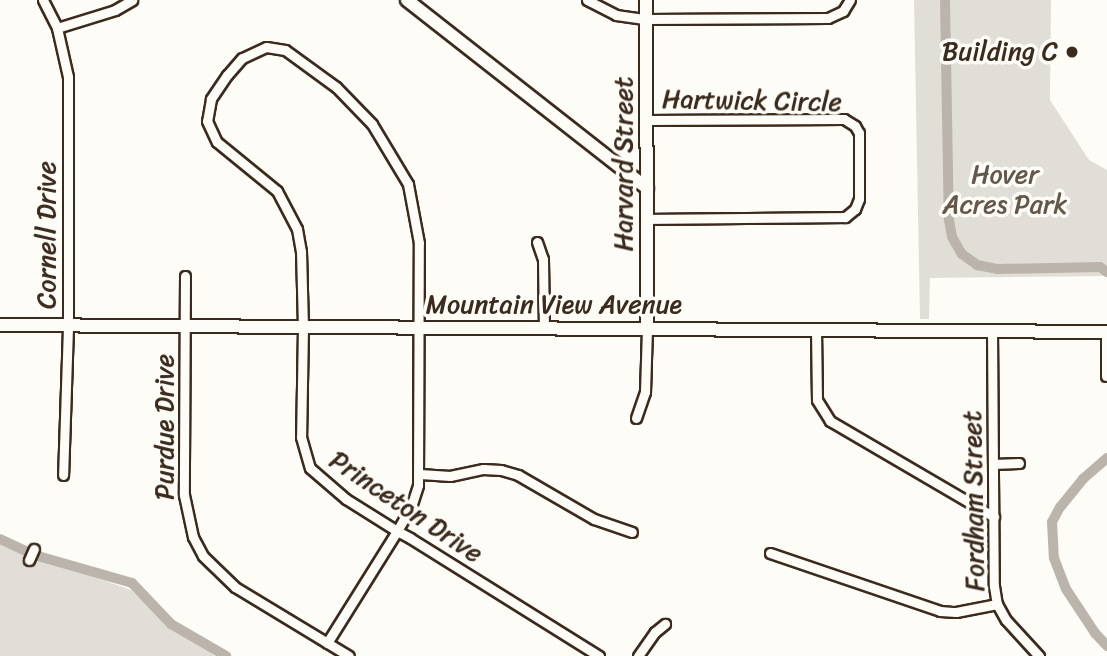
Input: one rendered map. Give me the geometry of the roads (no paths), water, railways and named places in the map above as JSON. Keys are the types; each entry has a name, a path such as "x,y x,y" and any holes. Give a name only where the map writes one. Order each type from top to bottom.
{"street":[{"name":"Cornell Drive","path":"43,0 57,28 68,77 68,327 63,475"},
{"path":"57,28 115,9 132,0"},
{"path":"407,0 648,188"},
{"path":"587,0 616,15 646,19 828,18 844,11 850,0"},
{"name":"Harvard Street","path":"646,0 647,328"},
{"name":"Princeton Drive","path":"327,643 397,531 411,507 420,474 419,243 408,184 392,153 372,124 336,87 285,50 266,47 242,58 227,75 211,99 207,121 217,142 277,191 289,209 301,251 301,437 310,468 317,478 346,499 397,531 599,656"},
{"name":"Hartwick Circle","path":"646,120 844,119 855,126 859,133 859,199 855,209 845,217 647,219"},
{"path":"537,242 543,259 544,328"},
{"name":"Purdue Drive","path":"185,276 184,495 193,537 210,564 235,587 349,656"},
{"name":"Mountain View Avenue","path":"0,325 1107,332"},
{"path":"636,418 645,393 647,328"},
{"path":"816,329 817,400 830,421 994,517"},
{"name":"Fordham Street","path":"992,330 994,586 997,604 1006,621 1039,656"},
{"path":"1106,376 1107,332"},
{"path":"993,464 1019,464"},
{"path":"420,474 450,476 483,469 501,470 518,475 594,519 632,533"},
{"path":"29,560 34,549"},
{"path":"770,552 940,611 956,612 997,604"},
{"path":"638,656 655,632 665,624"}],"waterway":[{"path":"945,0 949,220 952,237 962,254 977,265 997,269 1100,267 1107,272"},
{"path":"1107,458 1083,479 1060,507 1052,522 1054,558 1066,589 1095,633 1107,646"},
{"path":"0,539 26,551"},
{"path":"38,556 132,583 171,624 226,656"}],"place":[{"name":"Building C","path":"1072,52"}],"park label":[{"name":"Hover Acres Park","path":"1005,190"}]}
